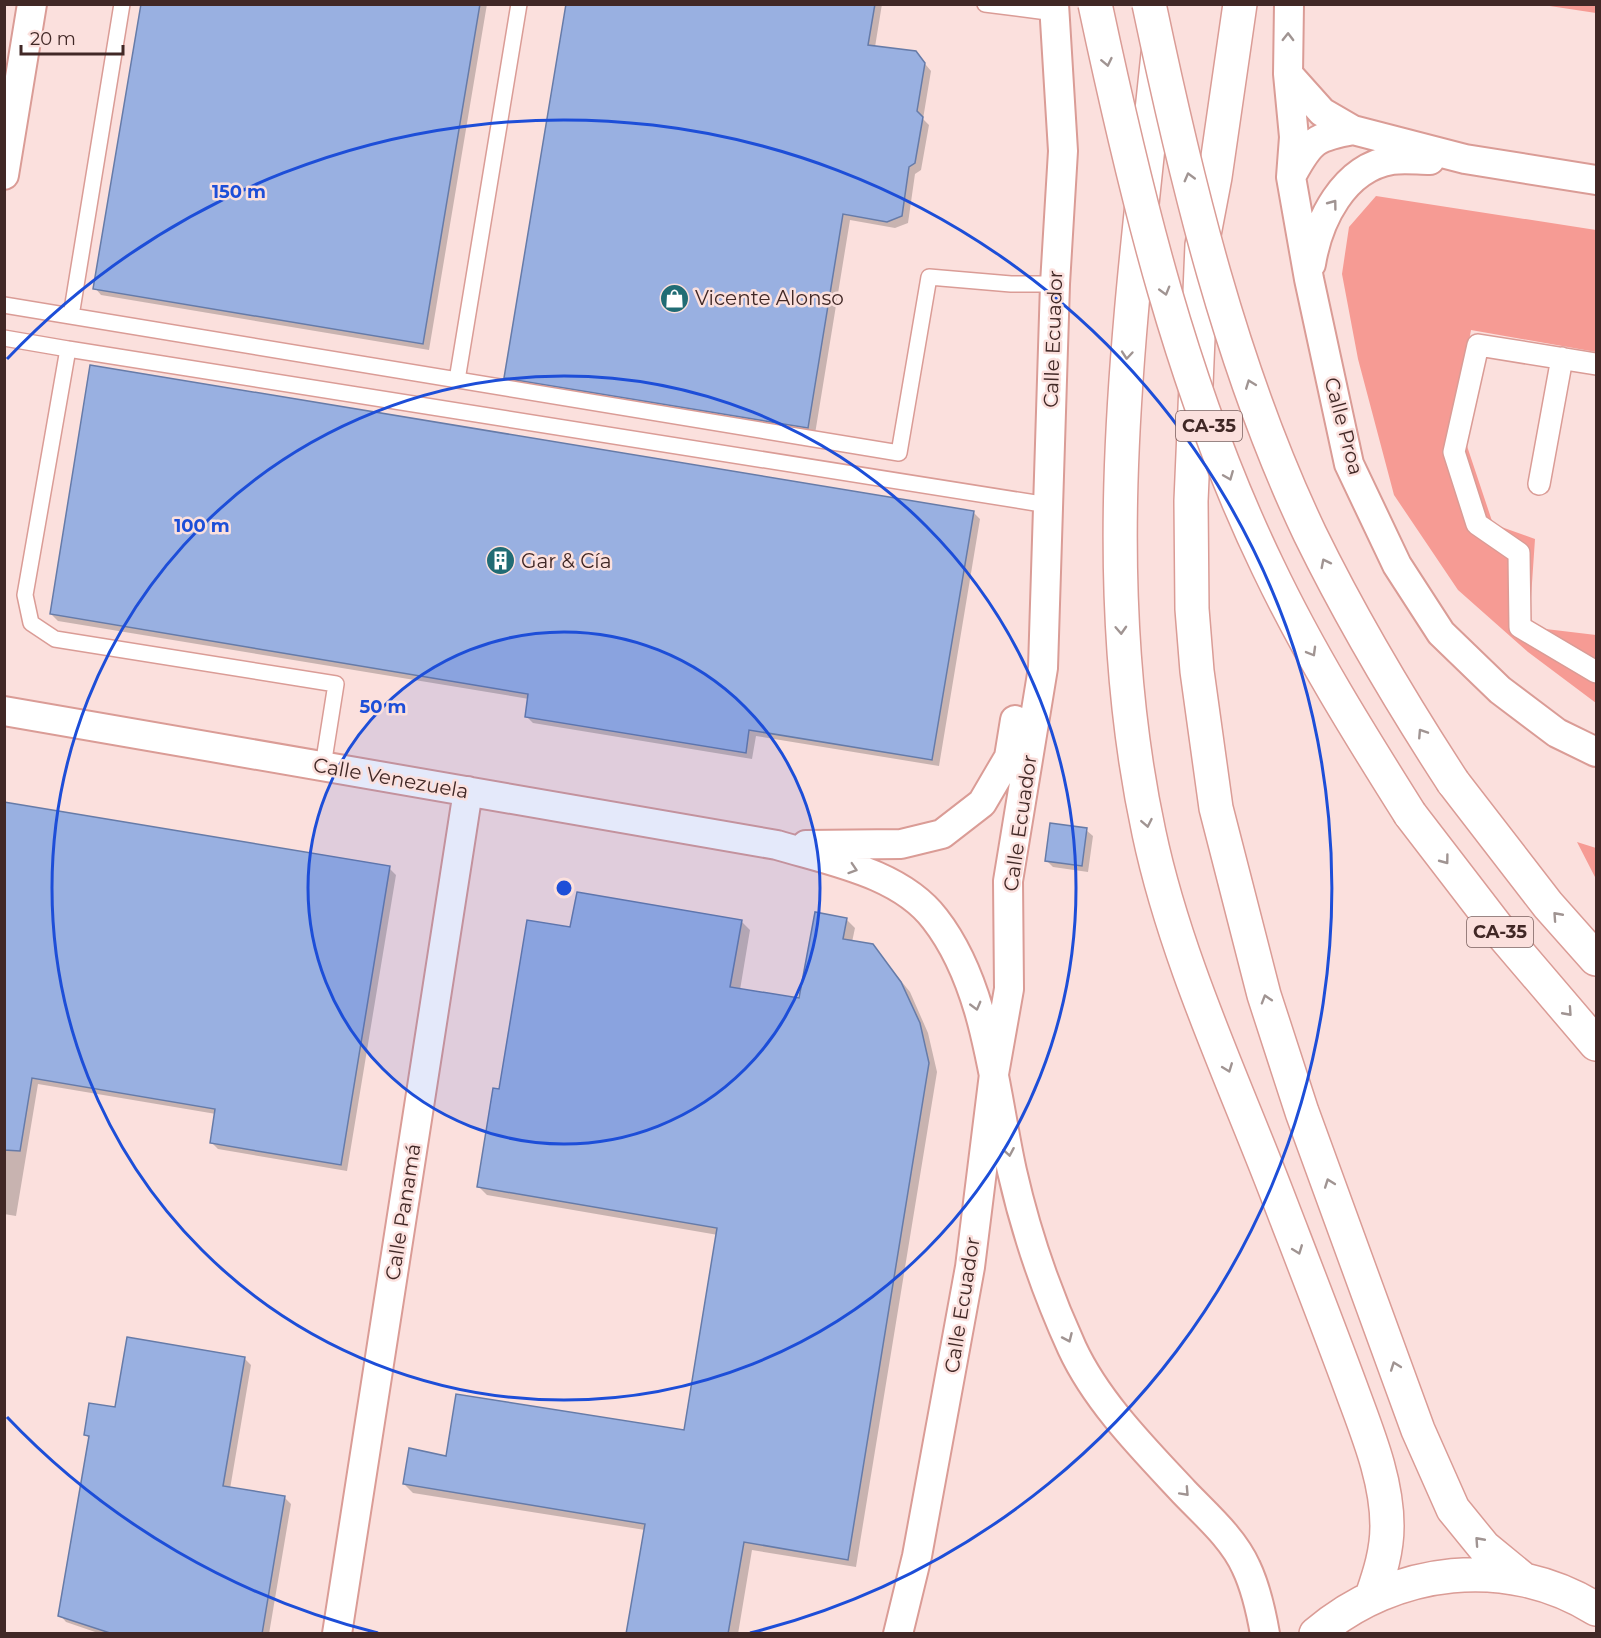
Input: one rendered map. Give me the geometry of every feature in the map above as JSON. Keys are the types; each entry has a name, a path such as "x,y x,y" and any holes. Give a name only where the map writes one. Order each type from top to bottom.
{"main road":[{"name":"CA-35","path":"1095,4 1135,184 1178,338 1204,414 1267,566 1306,644 1410,814 1503,935 1596,1044"},
{"name":"CA-35","path":"1149,4 1172,117 1217,284 1275,451 1310,533 1350,612 1394,690 1453,782 1548,905 1596,959"},
{"path":"1163,4 1131,315 1120,453 1118,572 1128,715 1149,836 1168,904 1193,976 1339,1356 1380,1473 1387,1524 1386,1545 1385,1556 1372,1596"},
{"path":"1240,4 1217,166 1202,245 1191,501 1192,609 1196,661 1216,808 1264,995 1302,1112 1418,1430 1454,1509 1484,1548 1523,1579"},
{"path":"1316,1634 1343,1612 1372,1596 1404,1584 1438,1576 1472,1573 1523,1579 1560,1590 1596,1608"}],"street":[{"path":"4,175 32,4"},
{"name":"Calle Proa","path":"1289,4 1288,75 1294,137 1291,177 1309,279 1350,464 1397,565 1441,633 1500,690 1557,733 1596,752"},
{"name":"Calle Ecuador","path":"898,1634 917,1556 969,1267 994,1074 1009,989 1008,881 1044,668 1055,284 1063,151 1055,9"},
{"path":"1288,75 1322,112 1353,130 1465,159 1596,180"},
{"path":"1291,177 1308,146 1328,135 1353,130"},
{"path":"1309,279 1316,238 1329,208 1357,175 1391,160 1465,159"},
{"path":"1596,364 1478,345 1454,452 1477,524 1519,554 1520,627 1596,672"},
{"path":"1539,484 1562,358"},
{"path":"777,845 901,844 942,834 982,803 1009,757 1047,515"},
{"name":"Calle Venezuela","path":"4,711 777,845"},
{"name":"Calle Panamá","path":"338,1634 468,791"},
{"path":"777,845 862,872 902,890 933,916 952,942 973,995 994,1074 1012,1170 1028,1236 1045,1288 1074,1352 1101,1395 1220,1529 1246,1565 1259,1602 1265,1634"}],"lane":[{"path":"72,316 122,4"},
{"path":"457,380 519,4"},
{"path":"986,4 1055,9"},
{"path":"4,305 899,453 929,277 1011,284 1055,284"},
{"path":"4,338 1047,515"},
{"path":"68,349 25,595 31,623 55,639 336,684 323,766"}],"shaded area":[{"path":"1543,5 1596,5 1596,13"},
{"path":"1376,196 1596,230 1596,352 1471,330 1456,413 1493,524 1535,539 1529,627 1596,635 1596,703 1528,652 1458,590 1394,495 1358,359 1342,274 1349,227"},
{"path":"1577,842 1596,848 1596,879"}],"building":[{"path":"141,4 480,4 423,344 93,289"},
{"name":"Vicente Alonso","path":"566,4 875,4 868,45 916,51 925,63 917,111 923,117 915,163 909,167 902,216 887,222 843,214 808,428 504,378"},
{"name":"Gar & Cía","path":"90,365 974,511 932,760 749,730 746,753 525,717 528,694 50,614"},
{"path":"4,802 390,866 341,1165 210,1143 215,1109 32,1078 20,1151 4,1150"},
{"path":"1050,823 1087,828 1082,866 1045,861"},
{"path":"577,892 742,920 730,987 799,998 815,912 847,918 843,939 873,944 901,982 920,1023 929,1063 848,1560 744,1542 728,1634 626,1634 645,1524 403,1484 409,1448 446,1456 456,1394 684,1430 717,1228 477,1187 493,1088 499,1089 527,920 570,927"},
{"path":"127,1337 245,1357 223,1486 285,1496 262,1634 113,1634 58,1616 89,1436 84,1435 89,1403 115,1407"}],"place":[{"name":"Vicente Alonso","path":"674,298"},
{"name":"Gar & Cía","path":"500,561"}]}
